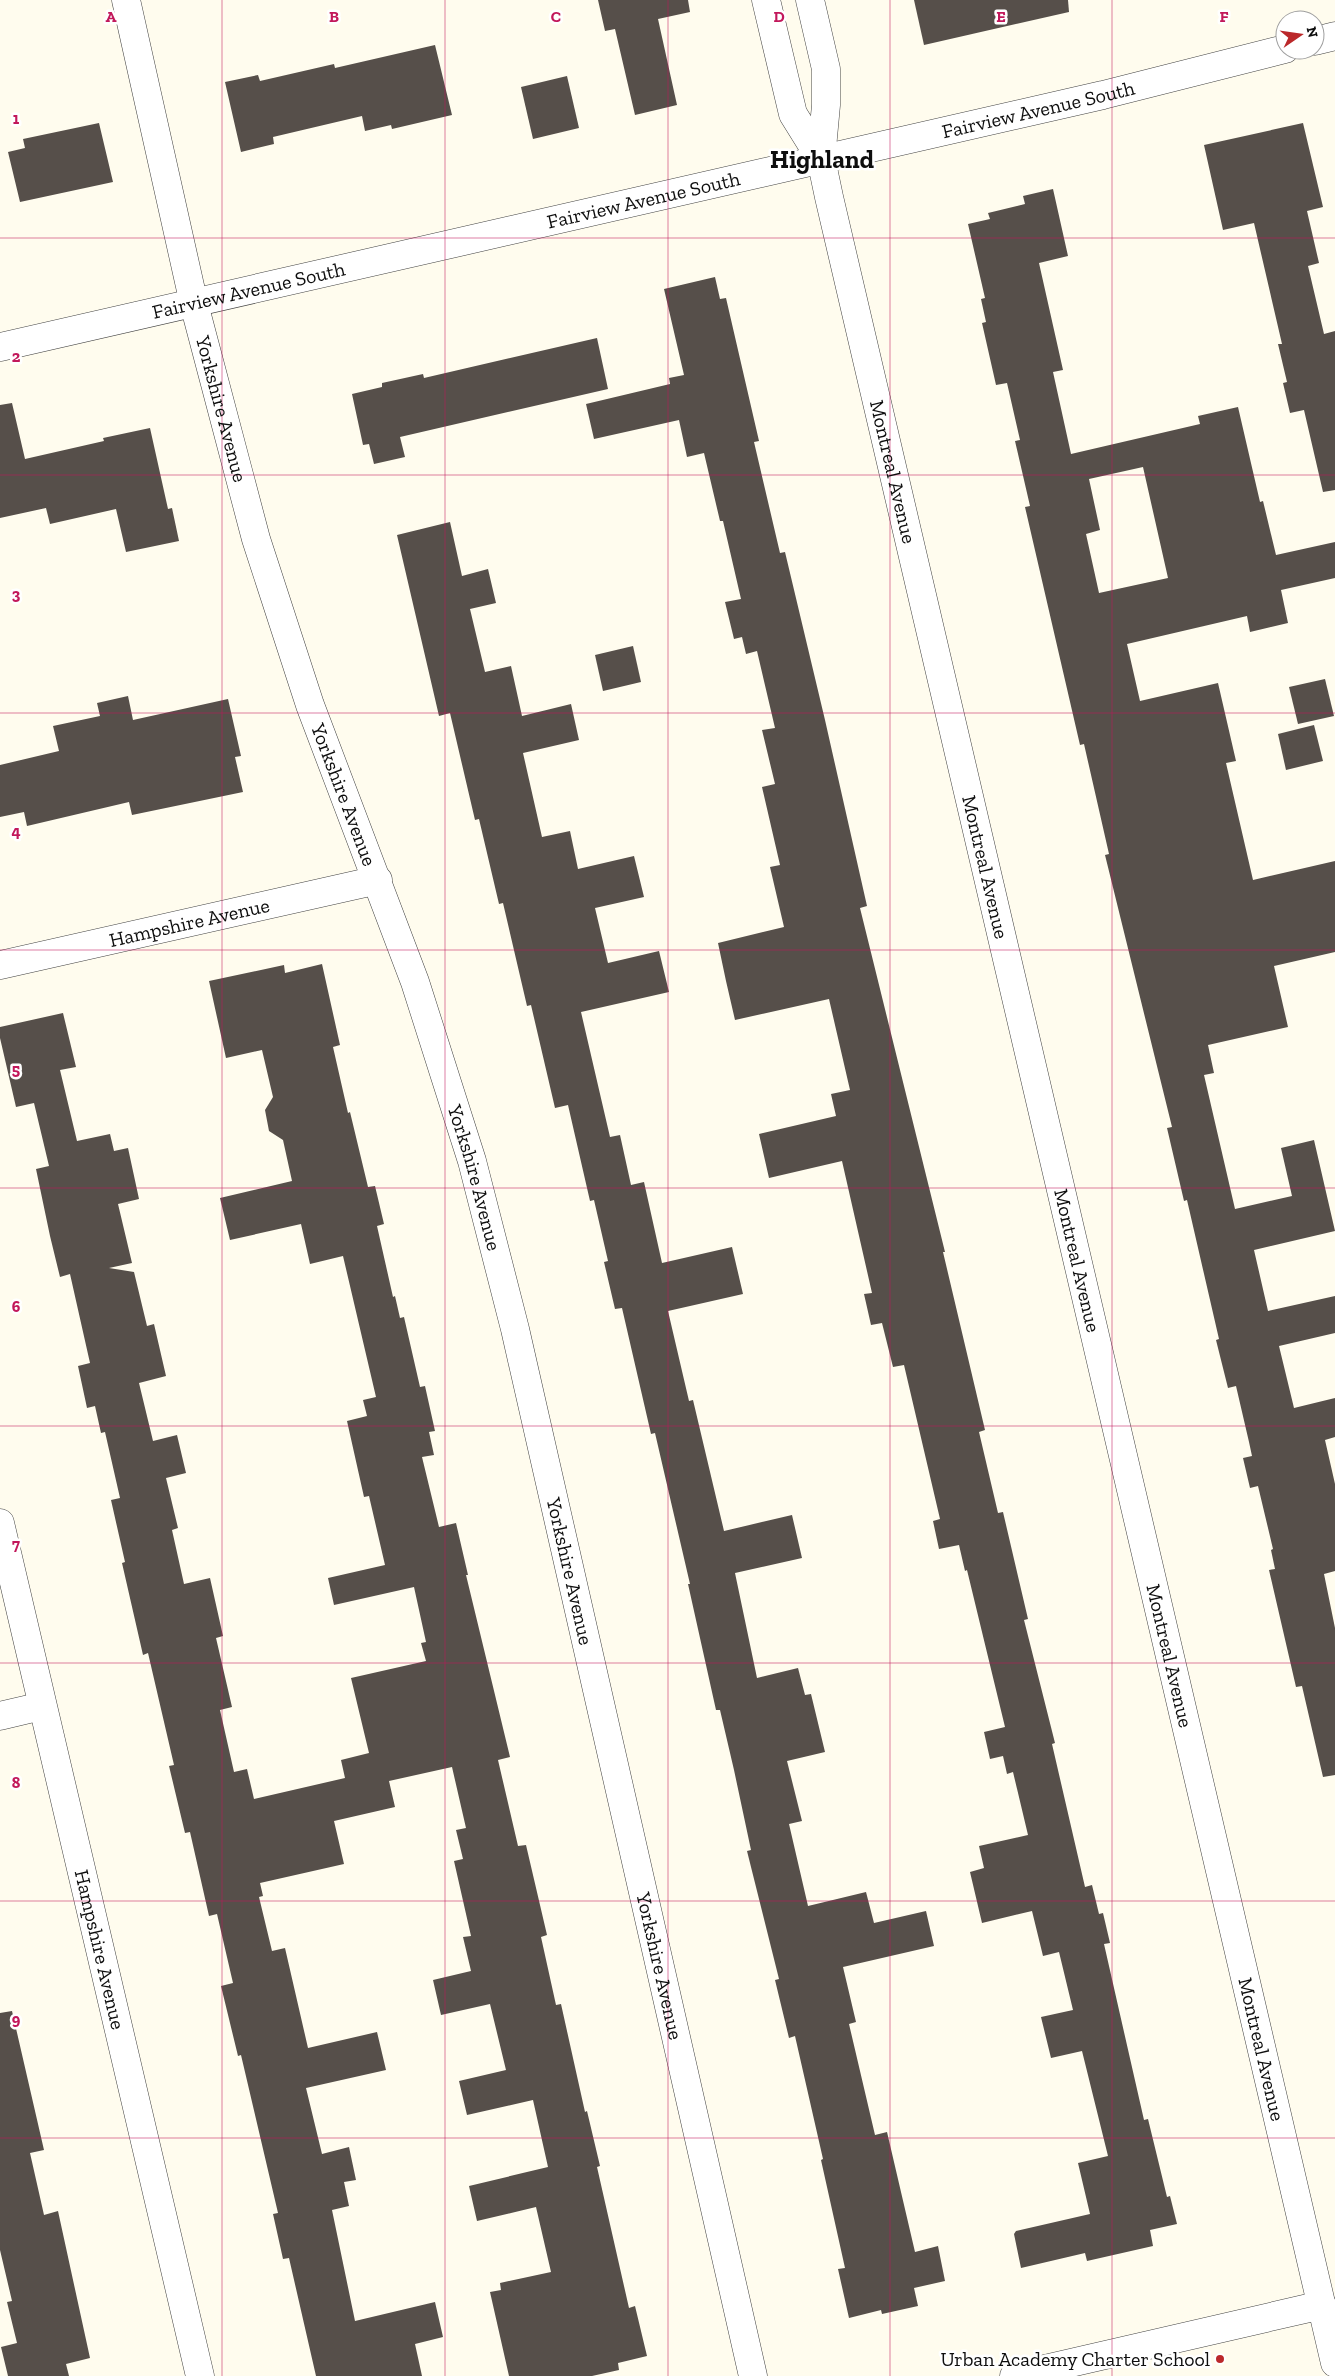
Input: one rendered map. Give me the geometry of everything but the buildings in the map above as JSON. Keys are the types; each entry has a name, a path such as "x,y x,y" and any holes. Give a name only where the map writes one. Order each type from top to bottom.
{"street":[{"name":"Yorkshire Avenue","path":"126,0 194,304 259,549 310,705 378,880 415,982 472,1160 515,1329 754,2376"},
{"name":"Montreal Avenue","path":"766,0 793,114 821,160 1328,2303 1335,2363"},
{"name":"Montreal Avenue","path":"810,0 826,69 826,105 821,160"},
{"name":"Fairview Avenue South","path":"0,347 1103,95 1275,52"},
{"name":"Hampshire Avenue","path":"0,965 378,880"},
{"name":"Hampshire Avenue","path":"0,1523 200,2376"},
{"path":"0,1716 42,1706"},
{"path":"1014,2376 1328,2303"}],"place":[{"name":"Urban Academy Charter School","path":"1220,2359"}],"district":[{"name":"Highland","path":"822,159"}]}
